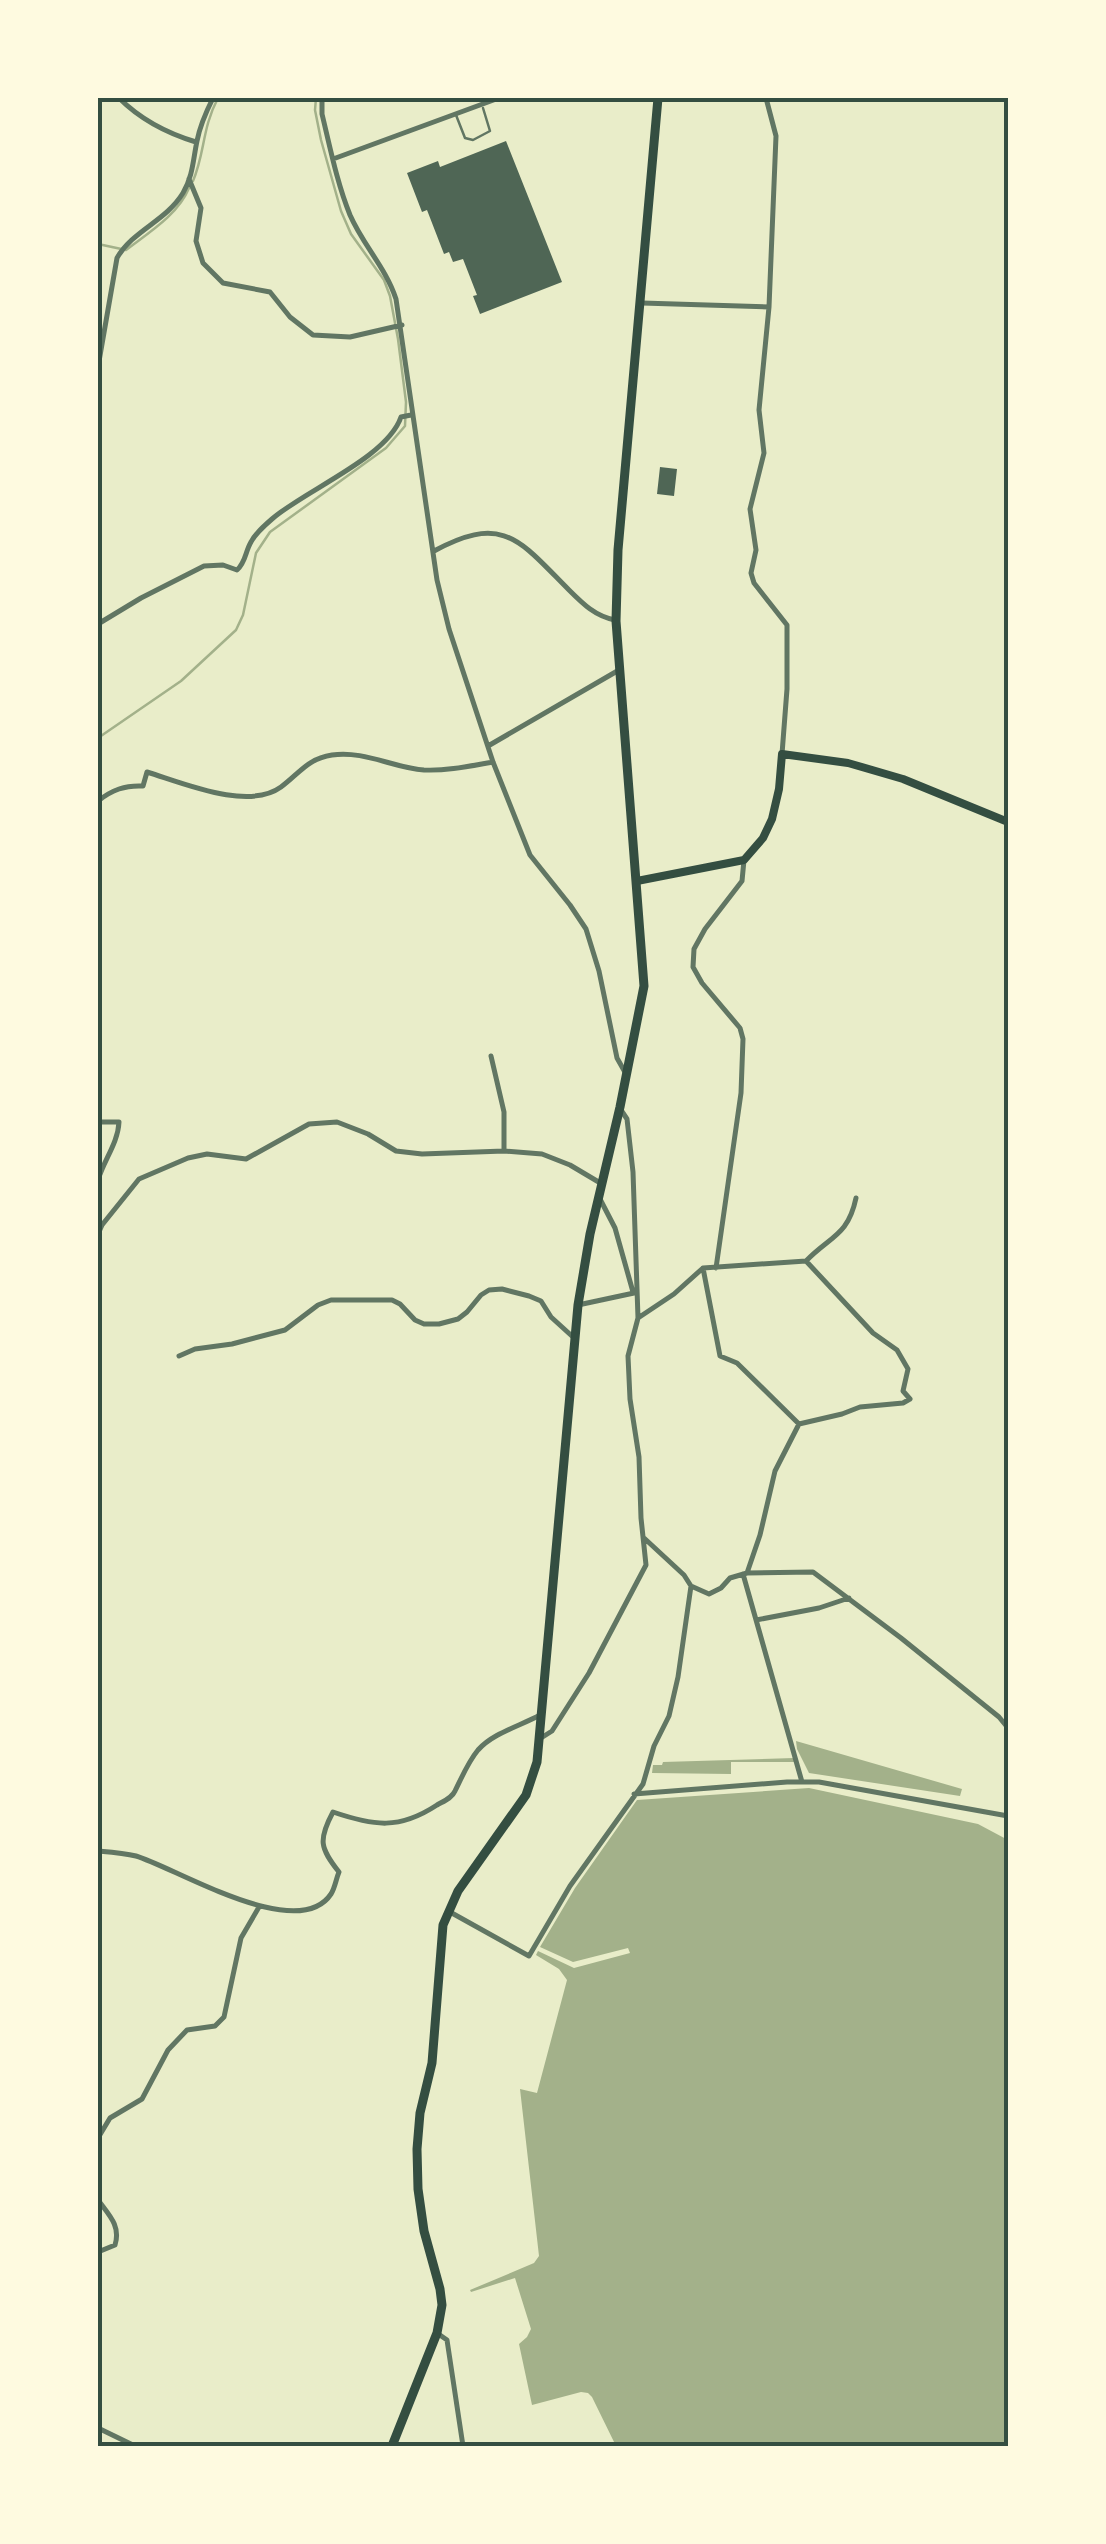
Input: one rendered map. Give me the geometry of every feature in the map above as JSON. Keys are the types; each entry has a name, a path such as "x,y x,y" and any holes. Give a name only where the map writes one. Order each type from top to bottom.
{"main road":[{"path":"392,2446 438,2333 442,2305 420,2208 418,2131 432,2064 440,1941 458,1891 526,1795 533,1778 578,1305 644,986 616,620 618,550 658,98"},
{"path":"637,881 744,860 763,838 772,819 782,754 848,763 903,778 1008,822"}],"street":[{"path":"118,98 135,114 171,134 196,142"},
{"path":"98,367 117,258 124,246 182,195 194,168 203,116 213,98"},
{"path":"322,98 332,159 349,212 391,282 402,325 407,416 419,448 441,601 493,762 530,856 586,929 617,1058 626,1074"},
{"path":"332,159 499,98"},
{"path":"766,98 776,136 769,307 759,410 764,453 750,508 756,550 751,573 754,583 787,626 782,754"},
{"path":"189,179 202,208 196,241 203,263 223,283 270,292 290,317 314,335 350,338 402,325"},
{"path":"640,303 769,307"},
{"path":"98,624 204,566 222,565 237,570 250,542 270,520 380,445 407,416"},
{"path":"434,551 476,533 510,538 524,544 586,607 616,620"},
{"path":"488,746 619,670"},
{"path":"98,801 127,785 143,786 147,772 252,798 279,790 306,764 332,755 351,755 423,770 493,762"},
{"path":"716,1268 741,1094 744,1039 740,1028 693,967 694,949 742,882 744,860"},
{"path":"491,1056 504,1112 504,1151"},
{"path":"539,1739 552,1731 589,1672 646,1564 628,1356 638,1318 633,1172 627,1119 620,1107"},
{"path":"98,1122 118,1122 118,1138 105,1157 98,1180"},
{"path":"98,1234 100,1223 139,1179 207,1154 246,1159 310,1124 338,1122 396,1151 542,1154 602,1184"},
{"path":"599,1196 635,1293"},
{"path":"638,1318 703,1268 806,1261 840,1233 852,1216 856,1198"},
{"path":"802,1782 745,1573 760,1535 775,1471 800,1424 860,1407 910,1399 903,1391 908,1369 897,1350 873,1333 806,1261"},
{"path":"703,1268 720,1356 737,1363 800,1424"},
{"path":"179,1356 195,1348 232,1344 285,1330 331,1300 392,1300 414,1320 439,1324 458,1319 489,1290 502,1289 540,1301 575,1339"},
{"path":"578,1305 635,1293"},
{"path":"644,1538 684,1574 691,1586 709,1594 730,1578 745,1573 812,1572 850,1598 1008,1728"},
{"path":"448,1911 529,1956 570,1886 643,1784 654,1746 669,1716 691,1586"},
{"path":"756,1620 850,1598"},
{"path":"98,1851 136,1856 269,1910 315,1906 330,1896 339,1872 324,1853 322,1836 333,1812 367,1823 399,1824 424,1814 454,1795 459,1779 479,1748 540,1715"},
{"path":"634,1794 802,1782 850,1786 1008,1816"},
{"path":"98,2138 110,2118 142,2098 168,2050 187,2030 216,2026 224,2017 241,1938 259,1907"},
{"path":"98,2197 118,2234 114,2245 98,2252"},
{"path":"438,2333 448,2340 463,2446"},
{"path":"98,2428 136,2446"}],"lane":[{"path":"456,114 466,138 473,140 490,131 481,104"}],"shaded area":[{"path":"796,1741 962,1789 960,1796 809,1773"},
{"path":"794,1758 794,1762 731,1762 731,1774 652,1773 653,1765 663,1762"},
{"path":"809,1788 978,1824 1008,1840 1008,2446 616,2446 588,2393 532,2405 519,2344 531,2329 515,2278 470,2290 534,2263 539,2256 520,2089 537,2093 567,1980 559,1969 536,1955 538,1951 574,1968 630,1953 628,1948 573,1962 540,1947 575,1888 637,1800"}],"building":[{"path":"506,141 562,282 480,314 463,259 453,262 449,252 444,254 407,173 438,161 440,167"},
{"path":"660,467 677,469 674,496 657,494"}],"waterway":[{"path":"193,181 218,98"},
{"path":"98,738 181,681 236,630 243,615 256,553 270,532 386,448 405,426 406,402 390,296 341,211 321,140 316,98"},
{"path":"98,244 126,250 170,215 189,188"}]}
